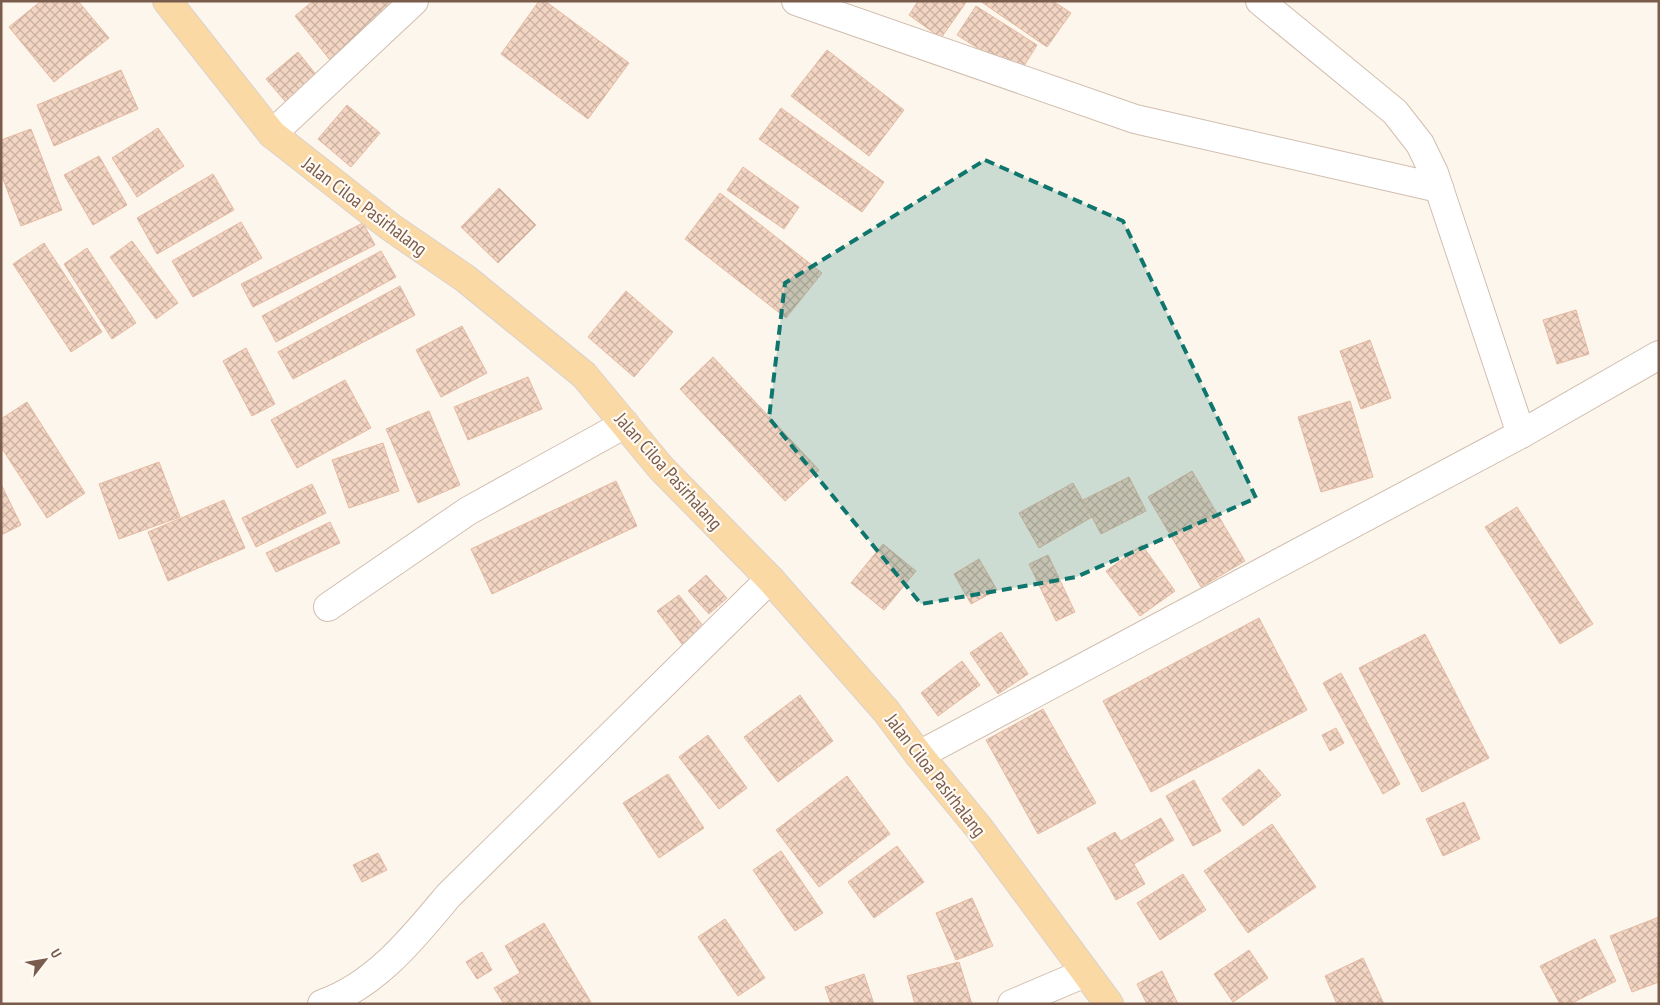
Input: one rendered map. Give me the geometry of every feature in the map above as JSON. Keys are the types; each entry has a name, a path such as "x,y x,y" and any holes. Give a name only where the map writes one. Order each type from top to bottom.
{"main road":[{"name":"Jalan Ciloa Pasirhalang","path":"167,1 272,134 389,226 466,280 552,347 584,375 661,468 770,579 886,711 919,755 979,828 1109,1004"}],"street":[{"path":"272,134 414,1"},
{"path":"796,1 1135,119 1439,188"},
{"path":"1260,1 1395,112 1412,131 1427,156 1439,188 1521,434"},
{"path":"919,755 1521,434 1659,355"},
{"path":"328,607 468,511 624,424"},
{"path":"322,1004 367,980 405,947 448,896 770,579"},
{"path":"1012,1004 1085,973"}],"highlighted area":[{"path":"985,160 1123,221 1256,498 1076,577 921,604 769,418 785,283"}],"building":[{"path":"41,1 78,1 109,38 54,82 9,27"},
{"path":"313,1 402,1 330,60 295,16"},
{"path":"539,1 545,1 629,63 588,119 501,54"},
{"path":"918,1 967,1 941,38 909,15"},
{"path":"980,1 1053,1 1071,13 1047,47"},
{"path":"976,6 1037,45 1019,74 957,35"},
{"path":"827,50 904,110 869,156 791,96"},
{"path":"298,52 322,82 291,108 266,79"},
{"path":"121,70 138,109 54,146 37,105"},
{"path":"347,105 380,133 351,167 318,139"},
{"path":"781,108 884,182 862,212 759,139"},
{"path":"158,128 184,166 137,197 112,158"},
{"path":"31,129 62,210 21,226 1,174 1,140"},
{"path":"99,156 127,205 93,225 64,175"},
{"path":"743,167 799,207 784,229 727,190"},
{"path":"213,174 234,210 157,254 137,218"},
{"path":"499,188 536,225 498,263 461,227"},
{"path":"720,193 822,273 786,318 685,239"},
{"path":"241,222 262,258 193,297 172,261"},
{"path":"363,223 375,245 253,307 241,284"},
{"path":"132,241 178,303 156,319 110,257"},
{"path":"44,243 102,332 71,352 13,264"},
{"path":"87,248 136,323 112,339 64,264"},
{"path":"381,251 396,277 276,342 262,316"},
{"path":"400,286 415,315 293,379 278,352"},
{"path":"626,291 673,332 634,377 588,337"},
{"path":"1576,310 1589,354 1557,364 1543,320"},
{"path":"462,326 487,373 441,397 416,350"},
{"path":"1370,340 1391,398 1361,409 1340,351"},
{"path":"246,348 275,404 252,416 223,361"},
{"path":"713,357 819,470 785,501 680,389"},
{"path":"528,377 542,409 468,440 454,407"},
{"path":"345,380 371,428 297,468 271,420"},
{"path":"1350,401 1373,477 1321,492 1298,417"},
{"path":"27,402 85,493 47,518 1,447 1,419"},
{"path":"429,411 460,485 418,503 386,429"},
{"path":"383,443 399,491 349,508 332,460"},
{"path":"159,462 180,517 119,539 99,484"},
{"path":"1192,471 1245,561 1201,587 1148,497"},
{"path":"1129,477 1146,511 1101,534 1083,500"},
{"path":"616,481 637,526 492,594 471,549"},
{"path":"1073,483 1092,517 1039,548 1019,513"},
{"path":"1,484 21,525 1,535"},
{"path":"312,484 326,513 256,547 242,518"},
{"path":"224,500 245,548 168,581 148,532"},
{"path":"1517,507 1593,624 1560,644 1485,527"},
{"path":"330,522 340,543 276,572 266,553"},
{"path":"883,544 916,571 884,610 851,583"},
{"path":"1142,545 1175,591 1140,616 1106,571"},
{"path":"1048,555 1075,612 1056,621 1029,564"},
{"path":"979,559 997,590 971,604 954,574"},
{"path":"706,575 727,598 709,614 688,591"},
{"path":"679,595 704,627 682,644 657,611"},
{"path":"1259,618 1307,710 1151,792 1103,701"},
{"path":"1001,632 1028,674 998,694 970,653"},
{"path":"1425,634 1489,758 1422,792 1359,668"},
{"path":"962,661 980,685 938,716 921,693"},
{"path":"1341,673 1400,784 1383,794 1323,683"},
{"path":"800,695 833,741 778,782 744,737"},
{"path":"1043,709 1096,803 1038,834 986,740"},
{"path":"1336,728 1344,743 1330,751 1322,735"},
{"path":"708,735 747,788 719,809 679,757"},
{"path":"1259,769 1281,795 1243,826 1222,799"},
{"path":"668,774 704,828 659,858 623,803"},
{"path":"847,776 890,834 819,887 776,830"},
{"path":"1194,780 1221,831 1193,846 1166,796"},
{"path":"1464,802 1480,839 1443,856 1426,819"},
{"path":"1161,818 1174,840 1134,864 1145,884 1116,900 1087,848 1115,832 1121,841"},
{"path":"1272,824 1316,887 1248,933 1204,871"},
{"path":"897,846 924,882 874,918 848,882"},
{"path":"781,851 823,913 795,931 753,870"},
{"path":"378,853 387,870 362,882 353,865"},
{"path":"1183,874 1206,910 1160,940 1137,903"},
{"path":"972,898 993,946 956,960 936,913"},
{"path":"1659,917 1659,982 1632,992 1610,936"},
{"path":"725,919 765,978 738,996 698,937"},
{"path":"544,923 592,1004 504,1004 494,988 520,973 505,946"},
{"path":"1595,939 1616,981 1570,1004 1560,1004 1540,966"},
{"path":"1249,950 1268,978 1233,1002 1214,974"},
{"path":"482,952 492,970 477,979 466,962"},
{"path":"1363,958 1384,1004 1337,1004 1325,976"},
{"path":"959,962 972,1004 915,1004 907,976"},
{"path":"1162,971 1178,1004 1147,1004 1137,984"},
{"path":"864,974 874,1004 831,1004 825,987"}]}
